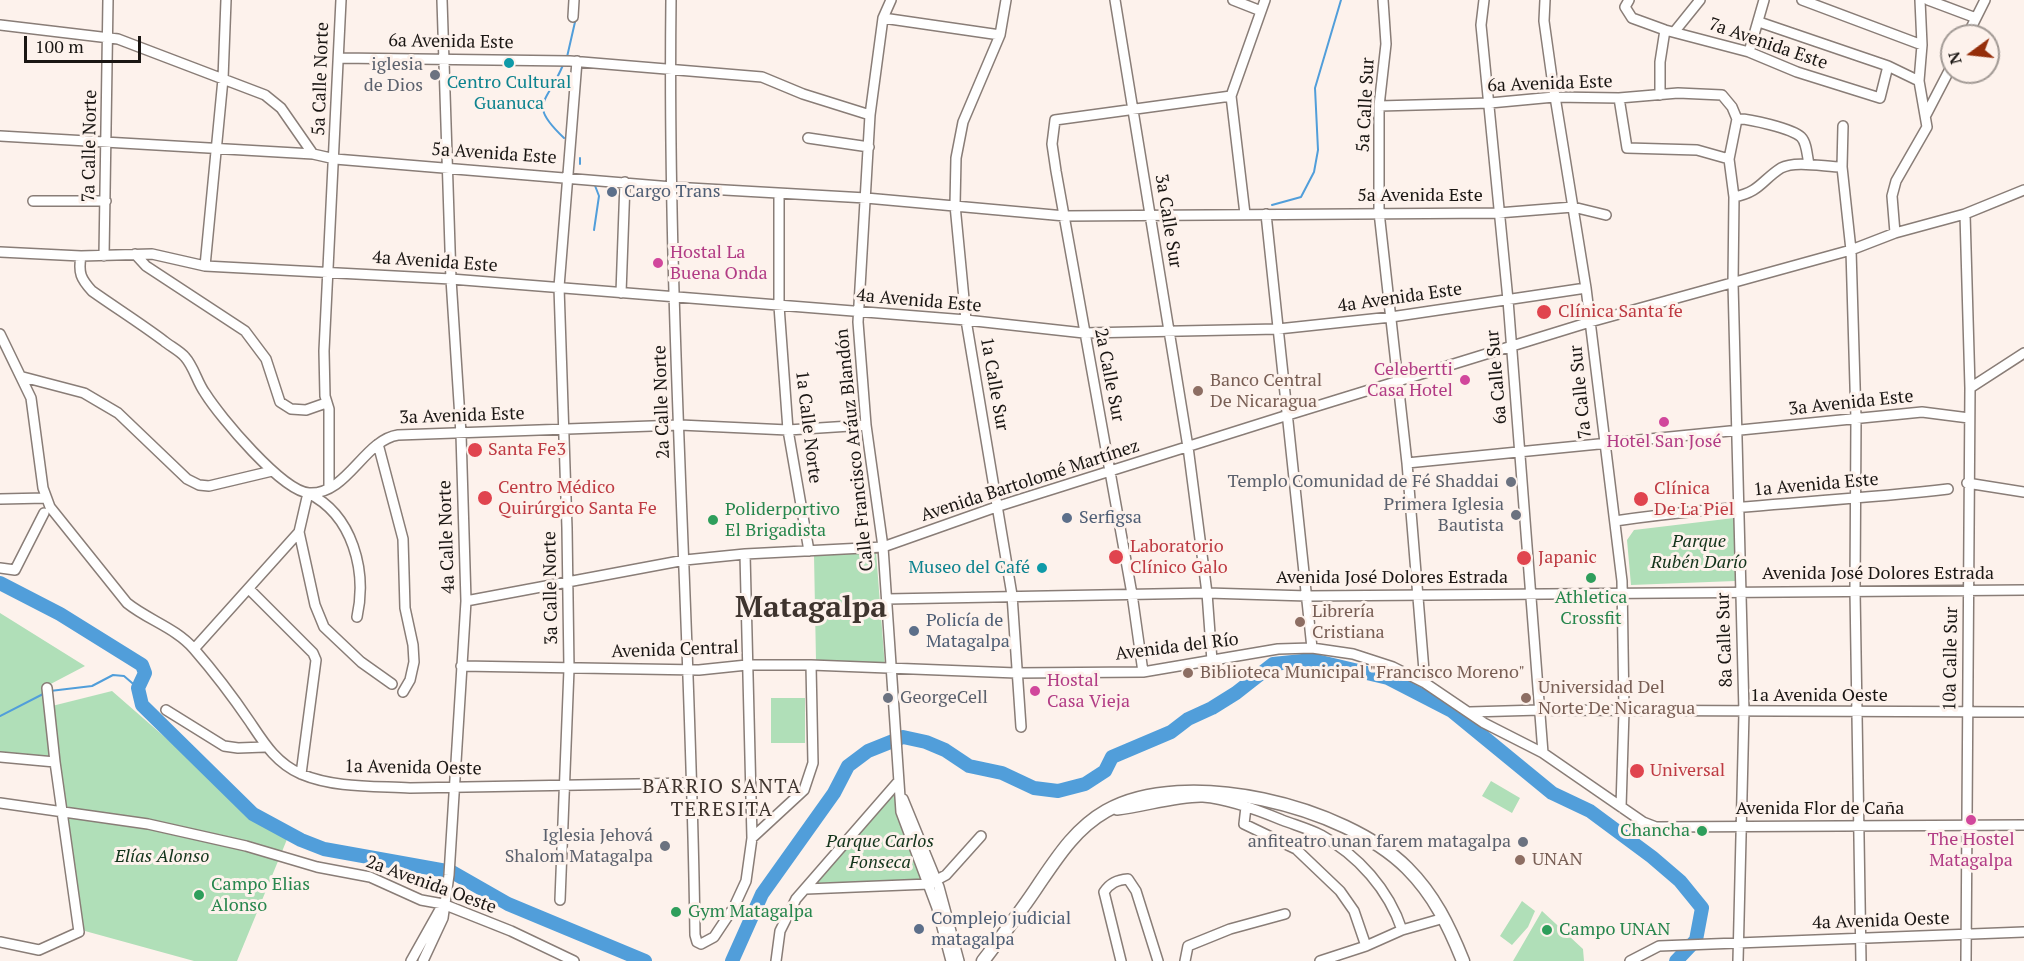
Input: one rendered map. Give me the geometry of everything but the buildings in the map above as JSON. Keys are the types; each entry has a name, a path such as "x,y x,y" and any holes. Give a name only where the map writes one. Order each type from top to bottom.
{"main road":[{"path":"983,961 1057,857 1086,825 1124,802 1151,795 1195,789 1237,794 1323,816 1372,839 1406,867 1431,895 1463,961"}],"street":[{"name":"7a Calle Norte","path":"104,256 108,0"},
{"path":"0,252 81,256 153,254 204,266 218,149 226,0"},
{"name":"5a Calle Norte","path":"326,403 324,351 335,159 340,0"},
{"name":"4a Calle Norte","path":"423,961 443,918 451,855 465,601 461,434 451,279 442,0"},
{"path":"573,17 574,0"},
{"name":"2a Calle Norte","path":"672,0 670,67 672,187 689,669 694,935 697,942 701,944 714,937 734,907 746,881 752,838"},
{"name":"Calle Francisco Aráuz Blandón","path":"891,0 884,18 870,115 858,312 866,425 883,547 897,783"},
{"name":"1a Calle Sur","path":"1006,0 1000,35 963,122 956,158 956,205 966,320 999,506 1012,595 1021,727"},
{"name":"3a Calle Sur","path":"1115,0 1151,216 1167,333 1188,447 1207,593 1212,661"},
{"path":"1233,0 1261,11"},
{"path":"1245,214 1231,96 1265,0"},
{"name":"5a Calle Sur","path":"1383,0 1386,44 1379,106 1379,212 1407,463 1425,683"},
{"name":"6a Calle Sur","path":"1484,0 1481,25 1508,300 1543,753"},
{"name":"7a Calle Sur","path":"1545,0 1544,21 1554,97 1586,288 1603,443 1623,592 1624,711 1621,807"},
{"path":"1660,95 1660,62 1670,31 1700,0"},
{"path":"1749,52 1764,0"},
{"path":"1802,0 1922,45"},
{"path":"1920,0 1922,45 1919,81 1927,127 1896,180 1892,196 1895,233 1965,214 2024,190"},
{"path":"1928,0 1976,18"},
{"path":"1973,24 1985,0"},
{"name":"7a Avenida Este","path":"1627,1 1627,12 1632,18 1670,31 1749,52 1797,72 1880,98 1888,66"},
{"path":"884,18 1000,35"},
{"path":"1759,22 1888,66 1919,81"},
{"path":"0,25 106,36 265,95 281,108 313,154"},
{"name":"6a Avenida Este","path":"339,58 570,61 670,67 762,77 803,94 870,115"},
{"name":"3a Calle Norte","path":"560,900 569,669 559,287 570,176 570,61"},
{"path":"1926,115 1942,84"},
{"name":"6a Avenida Este","path":"1379,106 1490,103 1554,97 1619,98 1700,93 1722,95 1732,107 1737,119"},
{"path":"1133,109 1231,96"},
{"path":"1619,98 1627,148 1697,150 1728,159 1737,119 1749,118 1798,134 1805,143 1809,164"},
{"name":"2a Calle Sur","path":"1133,109 1054,120 1052,144 1132,594 1143,672"},
{"path":"1844,126 1842,167 1851,250 1856,419 1855,591 1860,826 1860,961"},
{"name":"5a Avenida Este","path":"0,136 313,154 335,159 570,176 672,187 866,198 1065,216 1379,212 1498,213 1573,207 1605,215"},
{"path":"808,138 869,147"},
{"name":"8a Calle Sur","path":"1728,159 1734,197 1733,283 1744,712 1738,961"},
{"path":"1734,197 1758,189 1781,168 1809,164 1815,167 1842,167"},
{"path":"621,293 625,182"},
{"name":"1a Calle Norte","path":"778,194 779,306 788,430 809,550"},
{"path":"33,201 106,201"},
{"path":"1266,214 1312,648"},
{"name":"10a Calle Sur","path":"1965,214 1970,388 1967,483 1966,961"},
{"name":"Avenida Bartolomé Martínez","path":"465,601 685,560 745,554 883,547 999,506 1288,415 1590,322 1851,250 1895,233"},
{"path":"135,254 146,266 245,331 266,359 280,402 291,409 306,410 326,403 329,488"},
{"path":"81,256 79,268 81,280 92,291 185,357 217,411 272,471 284,481 324,501 345,527 360,566 361,584 357,617"},
{"name":"4a Avenida Este","path":"204,266 559,287 966,320 1084,333 1278,329 1390,317 1508,300"},
{"path":"1508,300 1586,288"},
{"path":"0,334 23,377 36,421 46,498 0,499"},
{"path":"1970,388 2024,353"},
{"path":"23,377 84,393 118,413 187,479 199,485 209,486 272,471"},
{"name":"3a Avenida Este","path":"1407,463 1922,412 1969,418"},
{"name":"3a Avenida Este","path":"308,493 329,488 388,436 680,425 788,430 866,425"},
{"path":"378,444 403,539 405,608 413,645 414,662 410,680 403,692"},
{"path":"1967,483 2024,492"},
{"name":"1a Avenida Este","path":"1615,521 1738,508 1856,500 1948,489"},
{"path":"308,493 299,532 315,604 324,627 361,662 392,684"},
{"name":"1a Avenida Oeste","path":"46,498 127,603 142,615 179,633 251,723 265,747 301,774 332,782 363,786 455,787 566,783 691,783"},
{"path":"0,568 15,570 44,513"},
{"path":"194,649 299,532"},
{"path":"745,554 752,838"},
{"path":"249,589 313,653 317,669 301,774"},
{"name":"Avenida José Dolores Estrada","path":"887,599 1207,593 1308,596 2024,590"},
{"name":"Avenida del Río","path":"890,670 1016,673 1143,672 1278,649 1312,648 1353,654 1383,663 1425,683 1484,723 1543,753"},
{"name":"Avenida Central","path":"461,666 689,669 747,665 811,665 890,670"},
{"path":"752,838 804,790 813,763 811,665"},
{"path":"0,942 39,950 79,932 46,691"},
{"path":"166,710 224,746 265,747"},
{"name":"1a Avenida Oeste","path":"1470,712 1540,710 2024,712"},
{"path":"1543,753 1621,807"},
{"path":"0,757 55,762"},
{"path":"776,961 780,931 789,910 897,783 959,961"},
{"path":"1106,811 1165,803 1183,798 1205,797 1246,807 1320,834 1359,862 1392,903 1402,930"},
{"name":"2a Avenida Oeste","path":"0,803 61,811 202,836 288,860 370,877 421,900 444,901 574,961"},
{"path":"1246,807 1244,824 1296,849 1340,891 1354,911 1366,946"},
{"name":"Avenida Flor de Caña","path":"1621,807 1643,822 1656,827 2024,825"},
{"path":"806,889 933,883 946,875 981,836"},
{"path":"1121,961 1104,892 1109,885 1128,879 1136,891 1158,961"},
{"path":"933,883 951,961"},
{"name":"4a Calle Norte","path":"411,961 444,901"},
{"path":"1185,961 1188,946 1230,928 1285,914"},
{"path":"1320,961 1327,961 1402,930 1444,918"},
{"name":"4a Avenida Oeste","path":"1630,961 1659,946 1738,941 2024,932"},
{"path":"39,950 39,961"}],"green space":[{"name":"Parque Rubén Darío","path":"1734,518 1735,581 1631,585 1627,540 1634,530"},
{"path":"876,552 885,667 816,661 814,555"},
{"name":"Elías Alonso","path":"0,613 85,666 43,688 48,707 112,691 253,814 290,832 237,961 194,961 85,931 76,917 55,762 0,757"},
{"path":"771,698 805,698 805,743 771,743"},
{"path":"1491,781 1520,798 1512,813 1482,796"},
{"name":"Parque Carlos Fonseca","path":"897,783 929,884 806,889"},
{"path":"1522,901 1535,911 1528,927 1512,945 1500,936"},
{"name":"Campo UNAN","path":"1542,911 1583,949 1584,961 1513,961"}],"waterway":[{"path":"1272,205 1301,197 1314,172 1318,150 1315,88 1341,0"},
{"path":"567,57 575,22"},
{"path":"563,65 547,96 543,110 546,117 564,138"},
{"path":"580,158 580,164"},
{"path":"594,183 599,196 594,230"},
{"path":"0,583 60,614 142,665 145,673 138,688 142,705 253,814 301,840 324,849 452,872 508,904 645,961"},
{"path":"1312,654 1312,660"},
{"path":"732,961 762,894 834,793 848,766 868,751 903,737 926,742 945,750 969,766 1002,773 1034,788 1058,791 1085,784 1105,771 1112,757 1171,732 1188,719 1236,693 1273,664 1312,660 1388,678 1452,711 1552,793 1590,811 1652,857 1680,881 1702,908 1696,940 1676,961"},
{"path":"50,691 92,686 113,675 124,676 138,688"},
{"path":"0,716 45,693"}],"place":[{"name":"Centro Cultural Guanuca","path":"509,63"},
{"name":"iglesia de Dios","path":"435,75"},
{"name":"Cargo Trans","path":"612,192"},
{"name":"Hostal La Buena Onda","path":"658,263"},
{"name":"Clínica Santa fe","path":"1544,312"},
{"name":"Celebertti Casa Hotel","path":"1465,380"},
{"name":"Banco Central De Nicaragua","path":"1198,391"},
{"name":"Hotel San José","path":"1664,422"},
{"name":"Santa Fe3","path":"475,450"},
{"name":"Templo Comunidad de Fé Shaddai","path":"1511,482"},
{"name":"Centro Médico Quirúrgico Santa Fe","path":"485,498"},
{"name":"Clínica De La Piel","path":"1641,499"},
{"name":"Primera Iglesia Bautista","path":"1516,515"},
{"name":"Serfigsa","path":"1067,518"},
{"name":"Poliderportivo El Brigadista","path":"713,520"},
{"name":"Laboratorio Clínico Galo","path":"1116,557"},
{"name":"Japanic","path":"1524,558"},
{"name":"Museo del Café","path":"1042,568"},
{"name":"Athletica Crossfit","path":"1591,578"},
{"name":"Librería Cristiana","path":"1300,622"},
{"name":"Policía de Matagalpa","path":"914,631"},
{"name":"Biblioteca Municipal \"Francisco Moreno\"","path":"1188,673"},
{"name":"Hostal Casa Vieja","path":"1035,691"},
{"name":"GeorgeCell","path":"888,698"},
{"name":"Universidad Del Norte De Nicaragua","path":"1526,698"},
{"name":"Universal","path":"1637,771"},
{"name":"The Hostel Matagalpa","path":"1971,820"},
{"name":"Chancha","path":"1702,831"},
{"name":"anfiteatro unan farem matagalpa","path":"1523,842"},
{"name":"Iglesia Jehová Shalom Matagalpa","path":"665,846"},
{"name":"UNAN","path":"1520,860"},
{"name":"Campo Elias Alonso","path":"199,895"},
{"name":"Gym Matagalpa","path":"676,912"},
{"name":"Complejo judicial matagalpa","path":"919,929"},
{"name":"Campo UNAN","path":"1547,930"}],"district":[{"name":"Matagalpa","path":"811,608"},
{"name":"BARRIO SANTA TERESITA","path":"722,798"}]}
